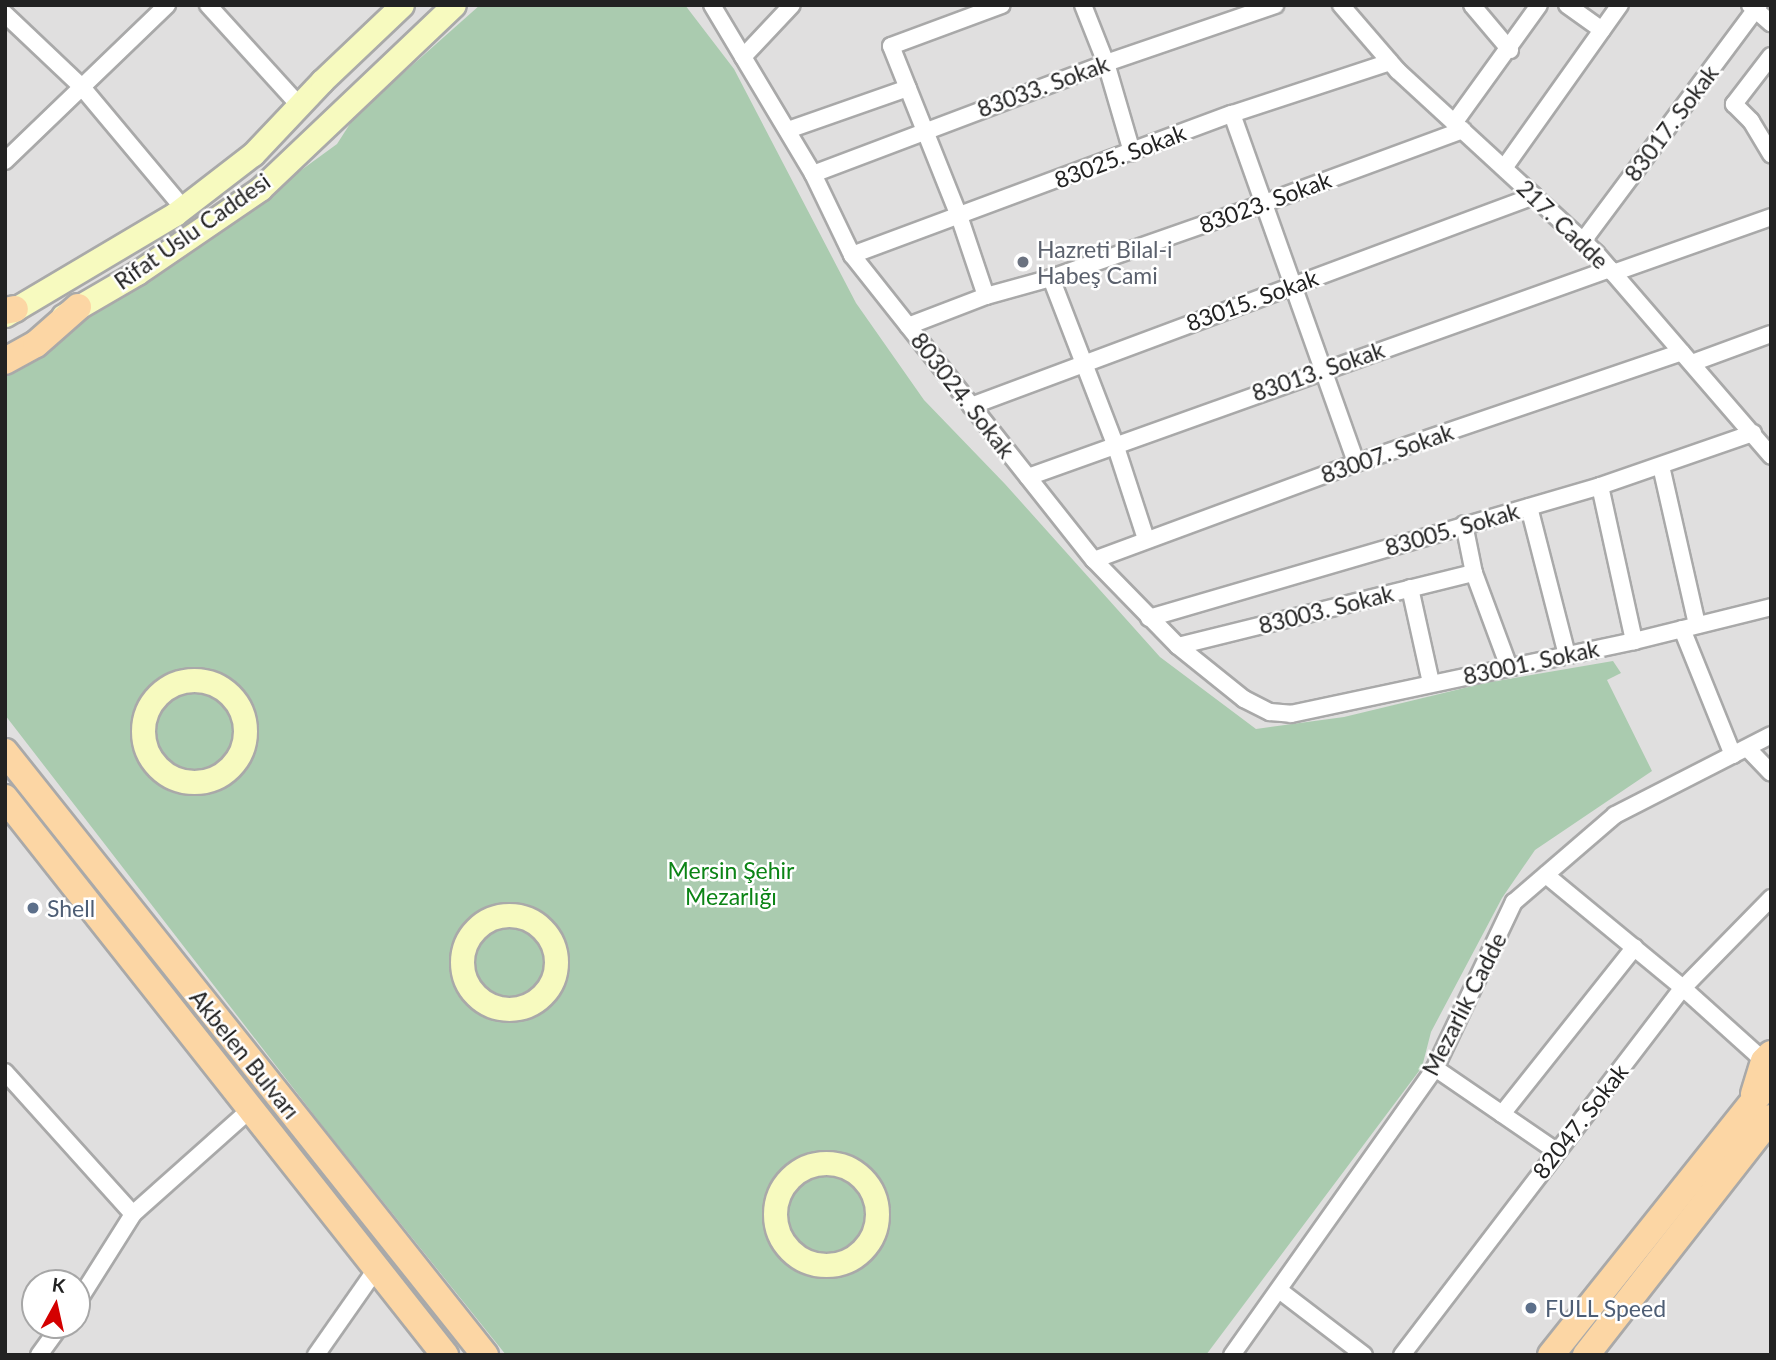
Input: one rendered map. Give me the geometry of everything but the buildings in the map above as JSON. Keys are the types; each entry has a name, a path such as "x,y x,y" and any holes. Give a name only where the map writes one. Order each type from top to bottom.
{"main road":[{"name":"Rifat Uslu Caddesi","path":"8,308 183,208 253,154 401,5"},
{"name":"Rifat Uslu Caddesi","path":"5,348 137,274 260,189 454,5"},
{"path":"5,361 36,344 78,307"},
{"path":"183,680 200,680 218,685 232,696 241,711 245,728 243,746 235,762 223,773 208,780 192,782 176,779 162,771 151,759 144,744 142,728 150,705 166,687 183,680"},
{"name":"Akbelen Bulvarı","path":"5,752 485,1355"},
{"name":"Akbelen Bulvarı","path":"7,802 445,1355"},
{"path":"513,915 540,926 556,952 556,968 545,996 515,1010 499,1009 484,1003 472,992 464,978 461,962 464,946 472,932 490,919 513,915"},
{"path":"1586,1355 1766,1115 1769,1065"},
{"path":"1551,1355 1766,1115"},
{"path":"820,1163 845,1167 865,1181 874,1195 878,1211 873,1236 858,1255 842,1263 825,1266 808,1263 793,1254 782,1241 776,1225 778,1199 790,1178 804,1168 820,1163"}],"street":[{"path":"5,161 167,5"},
{"path":"208,5 299,105"},
{"name":"803024. Sokak","path":"712,5 813,174 852,255 1094,560 1178,646 1244,699 1270,712 1291,714"},
{"path":"743,57 792,5"},
{"path":"986,296 959,216 891,46 1002,5"},
{"path":"1083,5 1106,63 1132,152"},
{"name":"83033. Sokak","path":"813,174 1106,63 1275,5"},
{"name":"217. Cadde","path":"1341,5 1390,62 1612,271 1771,456"},
{"path":"1472,5 1510,50"},
{"path":"1458,126 1539,5"},
{"path":"1567,5 1602,30"},
{"path":"1504,168 1620,5"},
{"path":"1755,7 1771,23"},
{"name":"83017. Sokak","path":"1583,241 1755,7"},
{"path":"5,14 81,86 183,208"},
{"path":"1771,56 1734,104 1751,121 1771,154"},
{"name":"83025. Sokak","path":"852,255 1232,114 1390,62"},
{"path":"788,130 908,88"},
{"path":"1232,114 1262,204 1295,285 1356,463"},
{"name":"83023. Sokak","path":"908,326 986,296 1051,278 1262,204 1458,126"},
{"name":"83015. Sokak","path":"971,405 1534,195"},
{"name":"83013. Sokak","path":"1028,477 1324,369 1771,216"},
{"path":"1051,278 1115,444 1146,539"},
{"name":"83007. Sokak","path":"1094,560 1356,463 1771,334"},
{"name":"83005. Sokak","path":"1149,618 1601,486 1753,433"},
{"path":"1661,466 1690,627 1732,755"},
{"path":"1601,486 1634,640"},
{"path":"1529,506 1567,655"},
{"path":"1464,524 1474,573 1509,667"},
{"name":"83003. Sokak","path":"1178,646 1474,573"},
{"path":"1410,588 1431,683"},
{"name":"83001. Sokak","path":"1291,714 1567,655 1771,607"},
{"name":"Mezarlık Cadde","path":"1232,1355 1435,1068 1514,902 1615,815 1771,735"},
{"path":"1750,751 1771,774"},
{"path":"1546,875 1635,947 1769,1065"},
{"name":"82047. Sokak","path":"1402,1355 1683,988 1771,898"},
{"path":"1502,1114 1635,947"},
{"path":"1435,1068 1556,1151"},
{"path":"5,1072 133,1214"},
{"path":"91,1281 133,1214 251,1109"},
{"path":"316,1355 377,1268"},
{"path":"1279,1290 1364,1355"},
{"path":"39,1355 51,1339"}],"shaded area":[{"path":"5,5 1771,5 1771,1355 5,1355"}],"green space":[{"name":"Mersin Şehir Mezarlığı","path":"480,5 685,5 734,69 856,303 924,400 1005,484 1160,657 1256,729 1344,717 1485,683 1613,661 1621,673 1607,680 1652,771 1535,850 1502,898 1431,1032 1422,1067 1206,1355 506,1355 324,1128 5,715 5,367 157,275 337,144 355,116"}],"place":[{"name":"Hazreti Bilal-i Habeş Cami","path":"1023,262"},
{"name":"Shell","path":"33,908"},
{"name":"FULL Speed","path":"1531,1308"}]}
